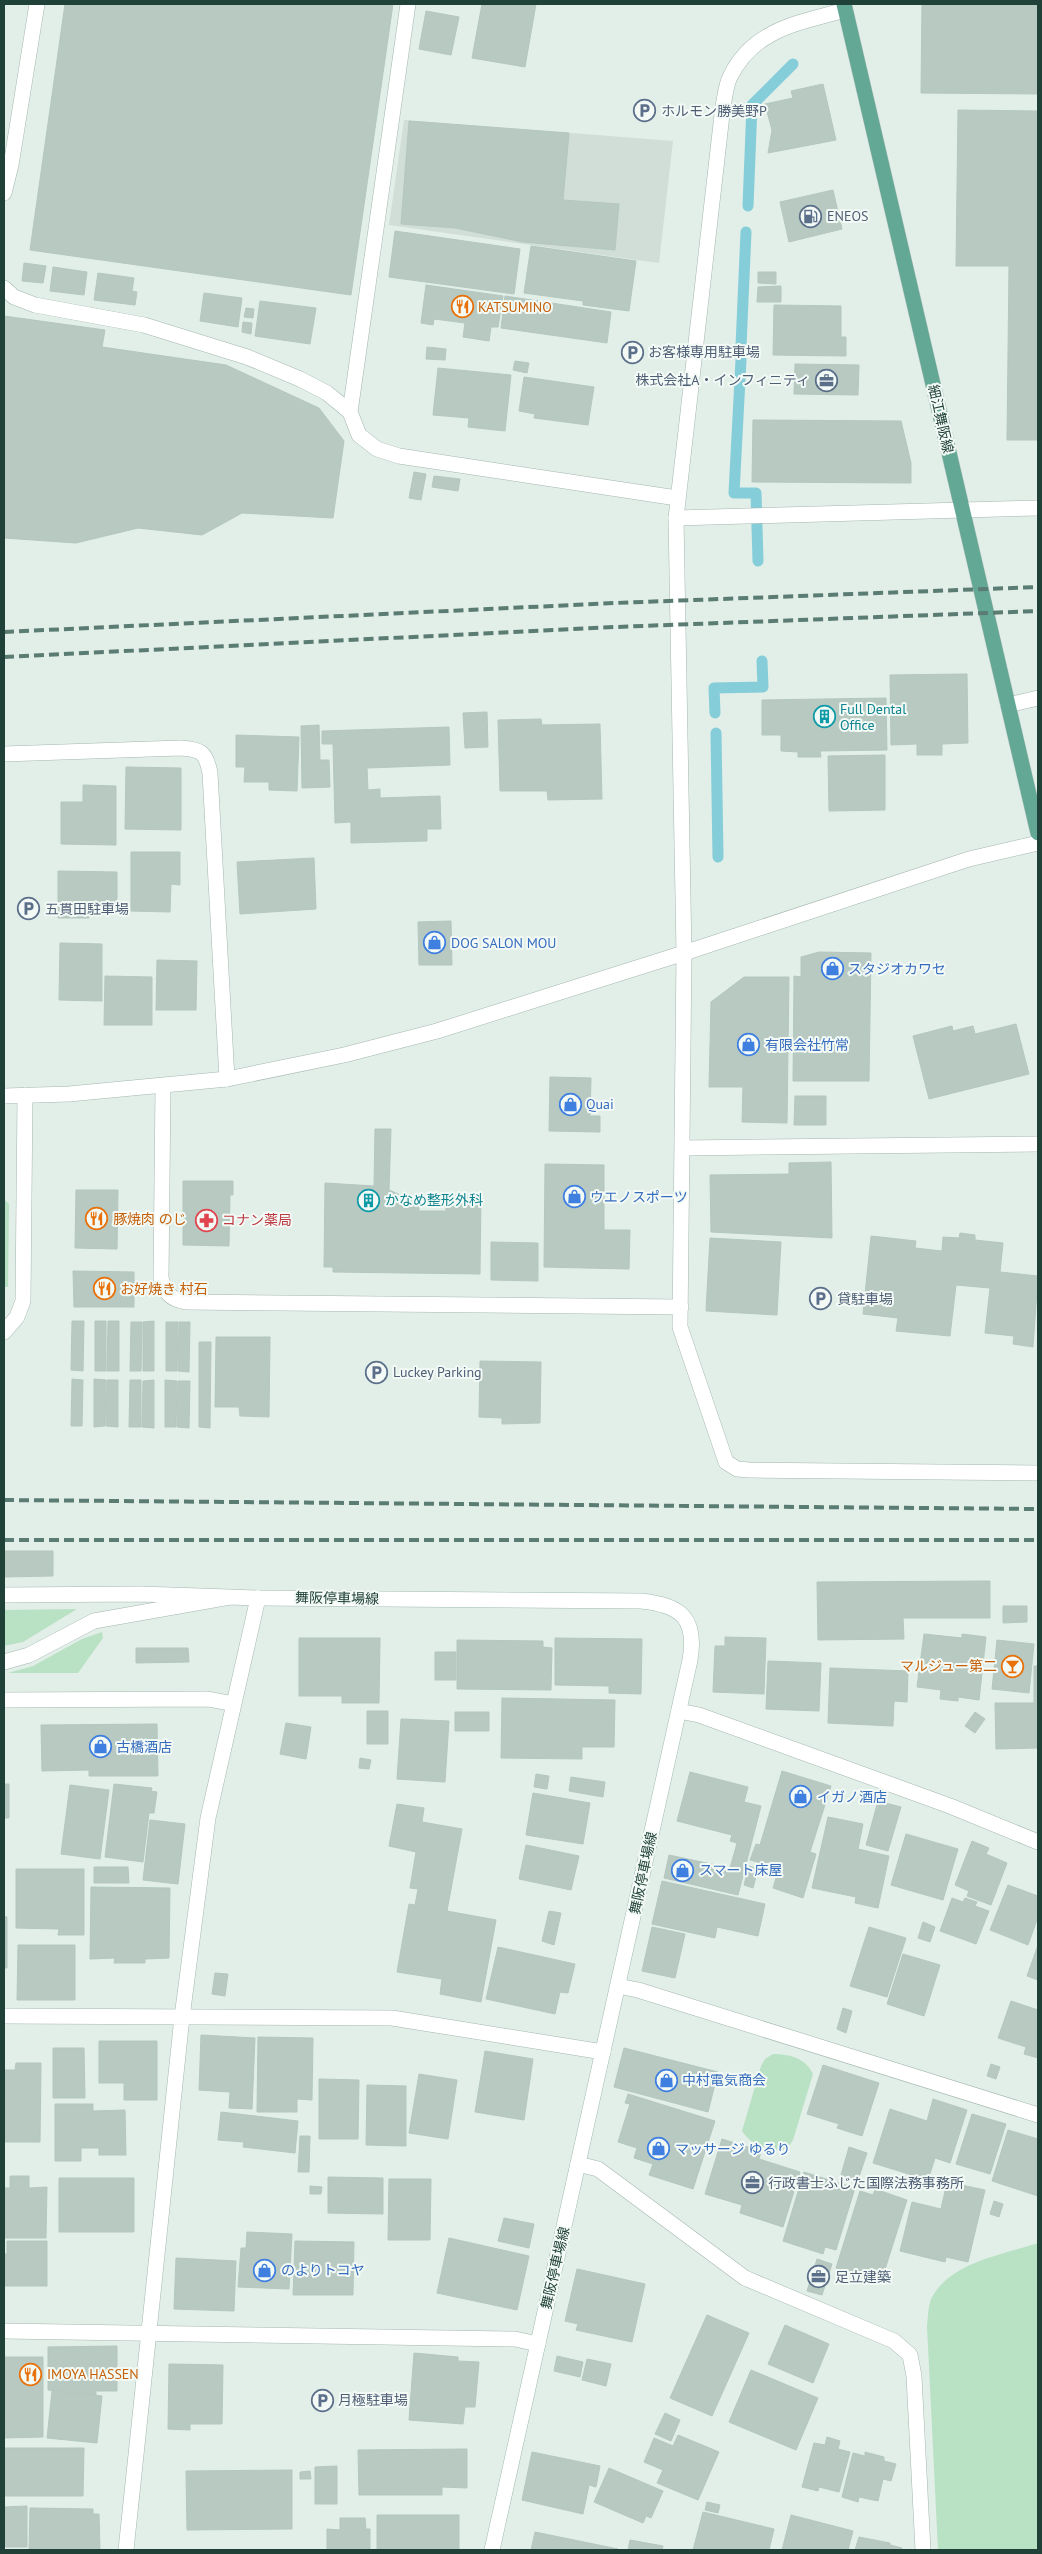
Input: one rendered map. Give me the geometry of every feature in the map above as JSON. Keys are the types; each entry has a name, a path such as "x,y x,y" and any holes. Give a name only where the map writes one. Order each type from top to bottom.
{"main road":[{"name":"細江舞阪線","path":"844,7 1038,834"}],"street":[{"path":"4,193 11,165 37,4"},
{"path":"350,412 408,4"},
{"path":"844,7 766,35 744,54 729,78 722,106 676,518 684,954 680,1327 720,1450 726,1462 737,1469 1038,1473"},
{"path":"4,288 14,297 35,304 144,325 246,357 327,392 350,412 360,435 377,449 399,456 677,498"},
{"path":"676,518 962,512 1038,508"},
{"path":"1008,705 1038,698"},
{"path":"4,754 180,748 195,749 207,758 210,773 227,1079"},
{"path":"4,1096 163,1086 227,1079 344,1055 437,1031 684,954 969,859 1038,843"},
{"path":"163,1086 161,1278 164,1290 173,1299 186,1302 681,1307"},
{"path":"4,1332 17,1317 23,1301 25,1096"},
{"path":"682,1148 1038,1144"},
{"path":"4,1594 140,1594 230,1597"},
{"path":"4,1662 29,1655 94,1621 230,1597"},
{"name":"舞阪停車場線","path":"230,1597 658,1603 676,1609 688,1622 693,1642 492,2550"},
{"path":"126,2550 182,2017 208,1818 258,1598"},
{"path":"4,1700 208,1699 234,1704"},
{"path":"678,1711 699,1715 950,1806 1038,1842"},
{"path":"618,1986 638,1990 1038,2116"},
{"path":"4,2016 392,2018 603,2052"},
{"path":"578,2164 598,2169 745,2278 894,2341 910,2355 914,2376 923,2550"},
{"path":"4,2331 515,2339 538,2344"}],"shaded area":[{"path":"404,120 673,141 659,263 389,225"}],"green space":[{"path":"5,1200 9,1204 8,1287 4,1287"},
{"path":"77,1609 23,1642 4,1646 4,1610"},
{"path":"102,1632 103,1638 78,1673 8,1673 33,1666 82,1639"},
{"path":"773,2054 796,2058 806,2064 813,2074 793,2140 789,2146 781,2151 754,2143 742,2131 761,2066 765,2059"},
{"path":"1038,2243 1038,2550 938,2550 927,2326 931,2299 940,2286 964,2268 993,2256"}],"building":[{"path":"65,4 393,4 351,295 30,250"},
{"path":"482,4 536,4 525,67 472,58"},
{"path":"922,4 1038,4 1038,94 921,93"},
{"path":"426,11 459,17 451,55 419,49"},
{"path":"823,84 836,140 768,153 772,130 765,104 793,98 791,91"},
{"path":"958,110 1038,111 1038,440 1007,440 1009,266 956,266"},
{"path":"409,121 569,133 563,200 619,204 615,250 523,242 455,228 401,224"},
{"path":"833,190 842,229 789,242 780,202"},
{"path":"395,231 520,249 514,294 389,277"},
{"path":"531,246 636,261 629,311 583,305 583,301 524,293"},
{"path":"24,263 46,266 43,283 22,281"},
{"path":"53,267 87,272 84,295 50,291"},
{"path":"758,272 776,272 776,284 758,283"},
{"path":"98,273 134,278 132,291 137,292 135,305 94,300"},
{"name":"KATSUMINO","path":"426,285 503,296 498,327 491,327 489,341 463,337 465,323 434,319 433,325 421,323"},
{"path":"781,286 781,302 757,302 758,287"},
{"path":"204,293 242,298 238,327 200,321"},
{"path":"505,296 611,312 607,343 501,328"},
{"path":"260,301 316,308 310,344 255,336"},
{"path":"774,305 841,306 841,337 846,337 846,356 773,355"},
{"path":"246,308 254,309 253,318 244,317"},
{"path":"4,316 105,330 102,347 226,365 319,408 344,441 333,518 242,513 202,535 138,528 76,543 4,538"},
{"path":"243,322 252,323 251,334 242,332"},
{"path":"427,347 446,349 445,360 426,359"},
{"path":"515,361 529,363 527,373 513,370"},
{"path":"795,364 859,365 858,395 794,394"},
{"path":"438,368 511,375 505,431 468,427 469,418 433,415"},
{"path":"524,377 594,387 588,425 534,418 535,414 519,411"},
{"path":"753,420 901,421 911,463 911,483 752,482"},
{"path":"414,472 426,474 421,500 409,498"},
{"path":"434,476 460,479 458,491 432,487"},
{"path":"967,674 968,743 942,744 942,755 917,755 917,744 891,745 890,675"},
{"name":"Full Dental Office","path":"886,698 887,750 820,751 821,757 798,757 798,752 781,751 781,735 762,735 762,700"},
{"path":"487,712 488,747 465,748 463,713"},
{"path":"541,719 542,725 600,724 602,799 548,800 547,791 500,791 498,720"},
{"path":"319,725 320,760 329,760 330,787 302,788 301,726"},
{"path":"449,727 450,765 367,768 368,790 380,789 380,798 440,796 441,829 427,829 427,841 351,843 351,822 335,823 333,744 322,744 322,731"},
{"path":"236,735 299,737 297,791 269,790 269,782 244,782 245,767 236,767"},
{"path":"885,755 885,810 829,811 828,756"},
{"path":"126,767 181,768 181,830 125,829"},
{"path":"83,785 116,786 116,845 61,844 61,802 83,802"},
{"path":"131,852 180,852 180,885 171,884 170,912 131,911"},
{"path":"314,858 316,909 240,914 237,862"},
{"path":"58,871 117,872 117,911 89,910 89,918 58,918"},
{"path":"451,921 452,965 419,965 418,922"},
{"path":"60,943 102,944 102,1001 59,1000"},
{"path":"819,952 871,953 869,1081 793,1081 794,976 801,977 801,957"},
{"path":"157,960 197,961 196,1010 156,1010"},
{"path":"105,976 152,977 152,1025 104,1025"},
{"name":"有限会社竹常","path":"744,977 789,977 787,1123 742,1122 743,1087 709,1087 711,1002"},
{"path":"1016,1024 1029,1074 929,1099 913,1036 952,1026 953,1031 973,1026 975,1034"},
{"path":"550,1077 591,1078 590,1116 600,1116 600,1132 549,1131"},
{"path":"795,1096 826,1096 826,1125 794,1125"},
{"name":"かなめ整形外科","path":"375,1129 391,1129 389,1190 419,1203 419,1211 446,1211 446,1196 481,1196 480,1274 333,1272 333,1267 324,1267 325,1183 374,1186"},
{"path":"831,1162 832,1238 711,1232 710,1175 789,1174 789,1163"},
{"path":"545,1164 604,1165 604,1230 630,1230 629,1269 544,1267"},
{"name":"コナン薬局","path":"183,1181 233,1181 233,1195 230,1195 229,1246 183,1245"},
{"name":"豚焼肉 のじ","path":"76,1190 118,1190 117,1249 75,1248"},
{"path":"960,1233 975,1235 975,1240 1003,1243 1000,1272 1038,1276 1033,1347 1013,1344 1014,1336 985,1333 990,1288 956,1285 950,1336 896,1331 898,1318 863,1314 871,1236 916,1241 915,1248 942,1251 943,1237 959,1238"},
{"path":"710,1238 781,1242 777,1315 706,1311"},
{"path":"491,1242 538,1243 538,1281 491,1280"},
{"name":"お好焼き 村石","path":"73,1271 134,1272 134,1307 74,1307"},
{"path":"72,1321 84,1321 83,1371 71,1370"},
{"path":"95,1321 106,1321 106,1371 95,1371"},
{"path":"108,1321 119,1321 119,1371 107,1371"},
{"path":"154,1321 154,1371 143,1371 143,1322"},
{"path":"131,1322 142,1322 141,1371 130,1371"},
{"path":"166,1322 178,1322 177,1371 166,1371"},
{"path":"179,1322 190,1322 189,1372 178,1371"},
{"path":"216,1337 270,1337 269,1417 240,1416 239,1407 215,1407"},
{"path":"199,1342 211,1342 210,1428 199,1427"},
{"path":"480,1361 541,1362 540,1423 502,1424 502,1418 479,1417"},
{"path":"72,1379 83,1380 82,1426 71,1426"},
{"path":"94,1379 106,1380 105,1426 94,1427"},
{"path":"107,1380 118,1380 118,1427 106,1426"},
{"path":"130,1380 141,1380 141,1427 129,1427"},
{"path":"154,1380 154,1428 142,1427 143,1381"},
{"path":"165,1380 177,1381 176,1427 165,1427"},
{"path":"178,1381 190,1381 189,1428 177,1427"},
{"path":"4,1551 53,1551 53,1576 4,1577"},
{"path":"990,1581 990,1618 903,1618 904,1639 818,1640 817,1582"},
{"path":"1003,1606 1027,1606 1027,1622 1003,1623"},
{"path":"924,1634 962,1638 962,1634 986,1637 979,1700 958,1697 958,1701 940,1699 941,1690 917,1687"},
{"path":"725,1637 766,1638 764,1694 713,1692 715,1646 725,1646"},
{"path":"299,1638 380,1638 379,1703 342,1703 342,1696 299,1696"},
{"path":"555,1638 642,1639 641,1694 609,1693 609,1686 555,1685"},
{"path":"457,1640 543,1641 543,1647 552,1648 551,1690 457,1689"},
{"name":"マルジュー第二","path":"997,1640 1034,1644 1029,1693 992,1689"},
{"path":"136,1648 188,1648 189,1662 136,1663"},
{"path":"435,1652 456,1652 456,1680 435,1680"},
{"path":"768,1661 821,1663 819,1711 766,1709"},
{"path":"1034,1666 1038,1666 1038,1748 996,1749 995,1703 1034,1703"},
{"path":"830,1668 908,1671 907,1702 894,1701 893,1726 828,1723"},
{"path":"502,1698 615,1700 614,1747 582,1747 582,1759 501,1758"},
{"path":"367,1711 388,1711 388,1744 367,1744"},
{"path":"455,1712 489,1712 489,1731 455,1731"},
{"path":"975,1712 985,1719 975,1733 965,1726"},
{"path":"401,1719 449,1721 445,1782 397,1779"},
{"path":"286,1723 311,1727 306,1759 280,1754"},
{"path":"157,1724 158,1776 89,1776 89,1770 42,1771 41,1725"},
{"path":"360,1758 371,1760 369,1769 359,1768"},
{"path":"782,1771 831,1786 810,1852 816,1854 803,1898 773,1888 779,1868 750,1860 756,1844 760,1845"},
{"path":"690,1772 748,1787 744,1802 761,1806 738,1895 664,1878 669,1855 730,1868 737,1843 730,1841 732,1835 677,1821"},
{"path":"536,1774 549,1776 547,1789 534,1787"},
{"path":"571,1777 605,1782 603,1797 569,1791"},
{"path":"4,1784 9,1784 9,1818 4,1818"},
{"path":"114,1784 152,1788 151,1791 157,1792 154,1813 149,1813 143,1862 105,1857"},
{"path":"70,1785 109,1790 100,1859 61,1854"},
{"path":"533,1793 590,1803 583,1844 526,1835"},
{"path":"878,1801 901,1807 888,1851 866,1845"},
{"path":"397,1804 424,1808 422,1822 462,1829 447,1911 496,1920 481,2002 440,1994 442,1979 397,1972 409,1904 415,1905 418,1889 410,1888 416,1852 389,1846"},
{"path":"828,1817 863,1824 858,1849 889,1856 878,1908 855,1903 856,1897 812,1888"},
{"path":"150,1820 185,1824 178,1884 143,1880"},
{"path":"906,1834 958,1849 943,1900 891,1885"},
{"path":"972,1841 989,1848 986,1854 1007,1863 991,1905 967,1896 969,1891 955,1885"},
{"path":"526,1845 579,1856 571,1890 519,1879"},
{"path":"749,1866 758,1869 753,1888 744,1885"},
{"path":"94,1867 128,1867 129,1883 94,1883"},
{"path":"16,1869 84,1869 84,1935 58,1935 59,1929 16,1928"},
{"path":"662,1881 765,1904 758,1936 717,1927 715,1938 652,1924"},
{"path":"1008,1885 1038,1896 1038,1917 1028,1945 990,1930"},
{"path":"91,1887 170,1888 169,1958 145,1959 145,1963 114,1963 115,1958 90,1959"},
{"path":"952,1898 963,1902 965,1898 977,1902 975,1906 989,1911 976,1944 940,1931"},
{"path":"549,1911 561,1913 554,1945 542,1941"},
{"path":"4,1916 7,1917 7,1968 4,1968"},
{"path":"923,1922 935,1927 930,1942 918,1938"},
{"path":"652,1927 685,1934 675,1978 642,1971"},
{"path":"869,1927 906,1938 887,1997 850,1986"},
{"path":"18,1945 75,1945 75,2000 17,2000"},
{"path":"1038,1945 1038,1980 1027,1976"},
{"path":"498,1947 575,1964 568,1993 560,1992 555,2014 486,1999"},
{"path":"903,1954 940,1965 924,2016 887,2004"},
{"path":"215,1973 228,1974 225,1996 212,1994"},
{"path":"1011,2001 1038,2010 1038,2058 1024,2054 1026,2047 998,2038"},
{"path":"843,2008 852,2011 846,2033 837,2029"},
{"path":"201,2035 255,2038 252,2109 229,2108 230,2092 199,2090"},
{"path":"258,2037 313,2038 312,2100 297,2099 297,2112 257,2112"},
{"path":"99,2041 157,2041 157,2100 124,2100 124,2083 99,2083"},
{"path":"53,2048 84,2048 85,2098 53,2098"},
{"name":"中村電気商会","path":"624,2048 718,2072 708,2112 614,2087"},
{"path":"485,2051 533,2059 524,2120 475,2112"},
{"path":"16,2063 41,2063 40,2142 4,2142 4,2070 15,2070"},
{"path":"991,2064 1000,2067 996,2079 987,2076"},
{"path":"823,2065 879,2083 862,2136 837,2128 839,2124 807,2114"},
{"path":"419,2074 457,2080 448,2139 409,2133"},
{"path":"319,2079 359,2080 358,2139 319,2139"},
{"path":"367,2085 406,2086 406,2146 366,2145"},
{"path":"628,2094 715,2121 693,2189 649,2175 653,2164 634,2158 637,2148 618,2142 630,2104 625,2103"},
{"path":"933,2099 967,2110 950,2163 935,2158 928,2180 873,2163 890,2109 927,2121"},
{"path":"55,2104 93,2104 93,2111 125,2110 126,2155 99,2155 99,2148 81,2148 81,2161 55,2161"},
{"path":"221,2112 298,2121 295,2153 243,2147 244,2142 218,2140"},
{"path":"972,2114 1006,2124 990,2174 956,2164"},
{"path":"1008,2130 1038,2139 1038,2196 992,2181"},
{"path":"300,2136 310,2136 309,2172 298,2172"},
{"path":"722,2139 761,2151 759,2159 800,2172 783,2227 740,2213 742,2205 705,2194"},
{"path":"849,2147 867,2153 858,2180 841,2175"},
{"path":"804,2172 855,2188 836,2250 825,2247 823,2254 783,2241"},
{"path":"10,2176 29,2176 29,2188 47,2187 46,2238 4,2238 4,2188 10,2188"},
{"path":"328,2177 383,2178 383,2214 328,2213"},
{"path":"59,2178 134,2178 134,2232 59,2232"},
{"path":"389,2179 431,2179 430,2240 388,2240"},
{"path":"947,2182 985,2190 968,2262 946,2257 945,2262 900,2251 912,2202 941,2209"},
{"path":"310,2186 322,2187 321,2194 310,2194"},
{"path":"875,2189 907,2200 881,2282 836,2268 860,2191 873,2195"},
{"path":"994,2201 1003,2204 999,2217 990,2214"},
{"path":"504,2218 534,2224 529,2248 498,2241"},
{"path":"247,2232 292,2234 289,2289 238,2287 241,2248 246,2248"},
{"path":"449,2238 529,2256 517,2310 437,2293"},
{"path":"7,2241 47,2241 47,2286 4,2286 4,2254 7,2254"},
{"path":"295,2241 354,2242 353,2295 293,2295"},
{"path":"176,2258 236,2261 234,2311 174,2309"},
{"path":"817,2259 832,2264 822,2295 807,2291"},
{"path":"577,2269 645,2284 632,2342 576,2330 578,2324 565,2321"},
{"path":"707,2315 749,2333 712,2416 670,2398"},
{"path":"785,2325 829,2344 813,2383 768,2364"},
{"path":"117,2346 117,2391 96,2391 96,2395 48,2390 48,2347"},
{"path":"414,2353 458,2357 458,2361 479,2362 475,2407 465,2407 463,2424 409,2420"},
{"path":"557,2356 583,2362 580,2377 554,2371"},
{"path":"4,2357 43,2357 43,2437 4,2438"},
{"path":"587,2359 611,2364 606,2386 582,2380"},
{"path":"169,2364 223,2365 222,2424 190,2424 190,2430 168,2429"},
{"path":"751,2370 818,2398 796,2450 729,2422"},
{"path":"52,2391 102,2396 97,2443 47,2438"},
{"path":"665,2413 680,2420 671,2441 655,2434"},
{"path":"678,2435 719,2452 698,2500 657,2483 663,2470 644,2462 654,2438 673,2446"},
{"path":"827,2437 840,2441 838,2449 850,2452 839,2492 819,2487 818,2491 802,2487 814,2443 825,2445"},
{"path":"4,2448 84,2448 83,2496 4,2496"},
{"path":"467,2449 467,2488 442,2487 442,2495 359,2495 358,2450"},
{"path":"532,2452 600,2466 596,2487 589,2485 583,2514 522,2500"},
{"path":"865,2452 884,2457 884,2461 896,2464 891,2481 883,2479 878,2501 859,2497 858,2502 842,2497 853,2453 865,2456"},
{"path":"337,2466 337,2504 315,2504 315,2467"},
{"path":"609,2468 663,2491 651,2518 646,2516 643,2523 594,2502"},
{"path":"292,2470 292,2529 187,2530 186,2471"},
{"path":"310,2471 311,2479 300,2479 300,2472"},
{"path":"707,2502 720,2505 718,2513 705,2510"},
{"path":"27,2506 27,2547 4,2547 4,2507"},
{"path":"30,2508 93,2509 93,2514 99,2514 100,2550 29,2550"},
{"path":"703,2512 774,2529 769,2550 693,2550"},
{"path":"377,2515 459,2515 459,2550 377,2550"},
{"path":"791,2515 853,2531 848,2550 782,2550"},
{"path":"340,2518 365,2518 366,2529 370,2529 370,2550 327,2550 327,2529 340,2530"},
{"path":"535,2532 618,2549 618,2550 531,2550"},
{"path":"859,2537 890,2543 890,2545 902,2548 901,2550 855,2550"},
{"path":"630,2540 663,2546 662,2550 628,2550"}],"waterway":[{"path":"748,206 752,105 793,64"},
{"path":"741,346 746,232"},
{"path":"741,360 734,493 756,493 758,561"},
{"path":"715,713 714,688 763,687 762,661"},
{"path":"716,733 718,857"}],"railway":[{"path":"4,632 615,603 1038,587"},
{"path":"4,657 615,627 1038,611"},
{"path":"4,1500 1038,1509"},
{"path":"4,1540 1038,1540"}],"place":[{"name":"ホルモン勝美野P","path":"645,111"},
{"name":"ENEOS","path":"811,216"},
{"name":"KATSUMINO","path":"462,307"},
{"name":"お客様専用駐車場","path":"632,352"},
{"name":"株式会社A・インフィニティ","path":"826,380"},
{"name":"Full Dental Office","path":"824,717"},
{"name":"五貫田駐車場","path":"29,909"},
{"name":"DOG SALON MOU","path":"435,943"},
{"name":"スタジオカワセ","path":"832,969"},
{"name":"有限会社竹常","path":"749,1045"},
{"name":"Quai","path":"570,1104"},
{"name":"ウエノスポーツ","path":"574,1197"},
{"name":"かなめ整形外科","path":"369,1200"},
{"name":"豚焼肉 のじ","path":"97,1219"},
{"name":"コナン薬局","path":"206,1220"},
{"name":"お好焼き 村石","path":"104,1289"},
{"name":"貸駐車場","path":"821,1299"},
{"name":"Luckey Parking","path":"377,1372"},
{"name":"マルジュー第二","path":"1013,1666"},
{"name":"古橋酒店","path":"100,1747"},
{"name":"イガノ酒店","path":"801,1797"},
{"name":"スマート床屋","path":"683,1870"},
{"name":"中村電気商会","path":"666,2080"},
{"name":"マッサージ ゆるり","path":"659,2149"},
{"name":"行政書士ふじた国際法務事務所","path":"752,2183"},
{"name":"のよりトコヤ","path":"265,2270"},
{"name":"足立建築","path":"819,2277"},
{"name":"IMOYA HASSEN","path":"31,2374"},
{"name":"月極駐車場","path":"322,2400"}]}
